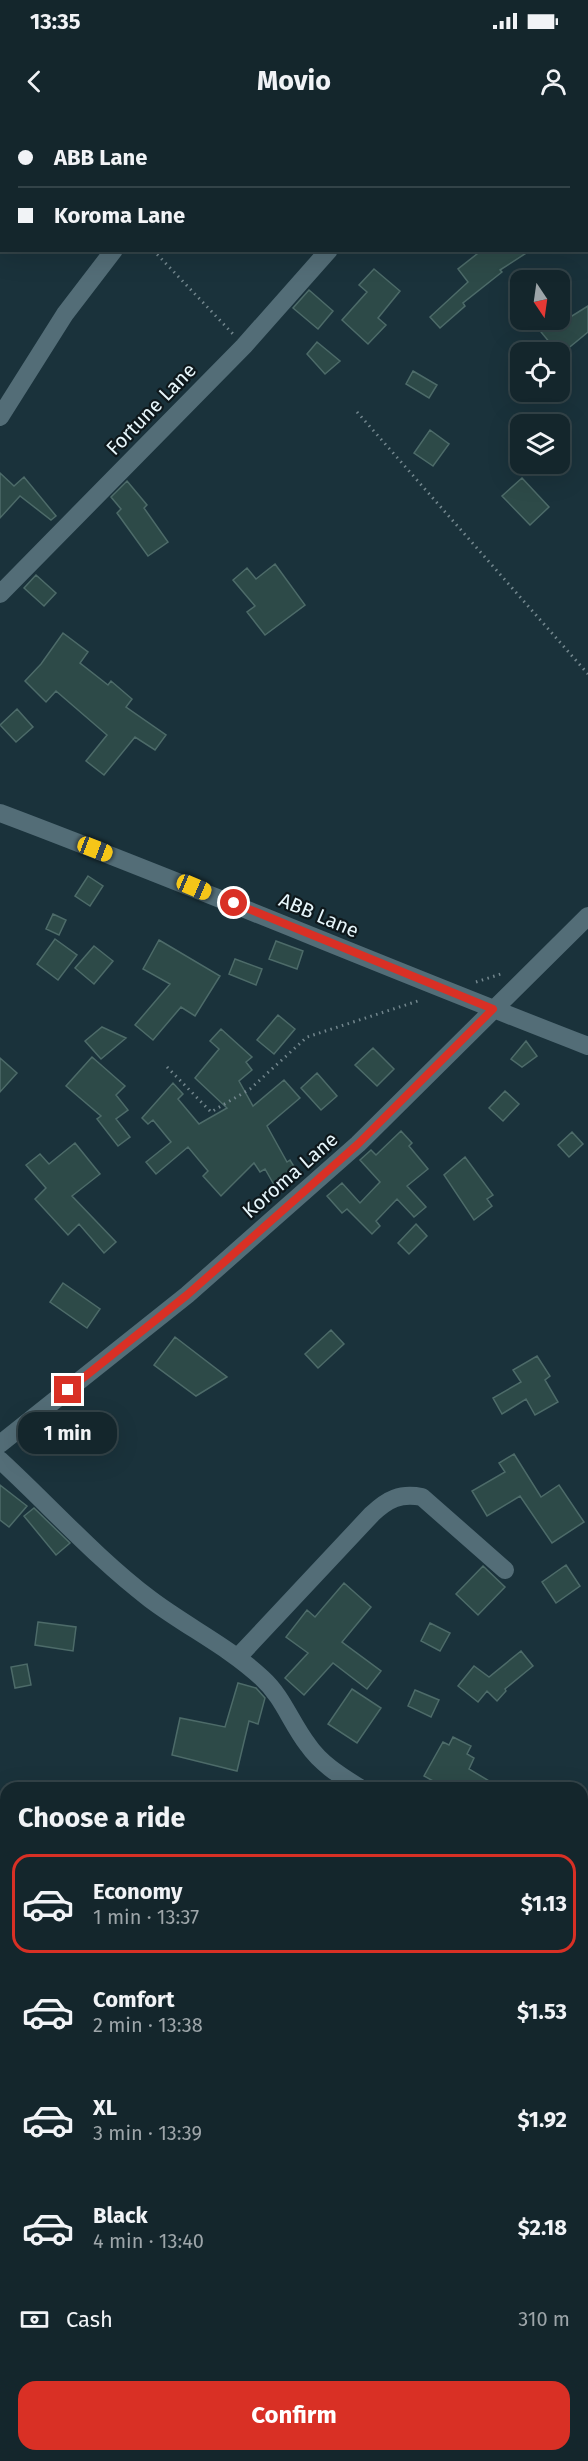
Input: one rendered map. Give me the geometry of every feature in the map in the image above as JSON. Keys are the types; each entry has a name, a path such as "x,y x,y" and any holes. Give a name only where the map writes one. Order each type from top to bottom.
{"street":[{"path":"0,417 65,314 112,252"},
{"name":"Fortune Lane","path":"0,594 244,346 327,252"},
{"name":"ABB Lane","path":"0,813 194,887 588,1046"},
{"name":"Koroma Lane","path":"0,1444 187,1295 358,1144 588,916"},
{"path":"0,1460 102,1559 151,1599 238,1657 279,1696 307,1745 319,1759 352,1782"},
{"path":"238,1657 372,1514 388,1500 406,1494 423,1497 505,1570"}],"path":[{"path":"155,252 244,346"},
{"path":"357,412 588,674"},
{"path":"167,1068 211,1112 250,1089 307,1036 513,970"}],"building":[{"path":"479,252 528,252 500,270 502,272 463,303 465,306 440,328 430,317 468,282 458,269"},
{"path":"374,269 400,291 378,318 386,325 368,344 342,320 367,292 359,285"},
{"path":"309,290 333,311 318,329 293,308"},
{"path":"588,306 588,332 570,347 570,342 549,342 541,332 541,330 570,330 570,317"},
{"path":"317,342 340,361 325,374 307,354"},
{"path":"413,371 437,385 429,398 406,384"},
{"path":"430,430 449,444 433,466 414,453"},
{"path":"0,473 14,486 24,477 56,516 51,520 20,496 0,518"},
{"path":"522,478 549,507 530,525 502,496"},
{"path":"127,481 147,505 144,508 168,542 148,556 117,513 121,509 111,497"},
{"path":"275,564 305,605 265,635 247,612 255,606 233,580 247,568 256,579"},
{"path":"36,575 56,593 44,606 24,588"},
{"path":"63,633 88,652 80,663 108,685 111,681 132,699 126,707 166,735 155,750 135,737 104,775 86,761 107,735 56,691 46,702 25,681 41,664"},
{"path":"17,709 33,727 16,742 0,725"},
{"path":"88,876 103,886 90,906 75,896"},
{"path":"53,914 66,920 59,935 46,929"},
{"path":"55,939 77,955 58,980 37,964"},
{"path":"159,940 220,976 195,1016 181,1007 153,1040 135,1025 170,984 143,969"},
{"path":"276,941 303,951 297,969 269,959"},
{"path":"94,946 113,961 94,984 75,968"},
{"path":"235,959 262,969 256,985 229,974"},
{"path":"278,1015 295,1029 274,1054 257,1040"},
{"path":"102,1027 126,1038 101,1059 85,1041"},
{"path":"221,1029 252,1057 246,1062 252,1070 239,1081 253,1106 284,1080 300,1098 267,1126 287,1162 290,1160 300,1176 277,1190 265,1169 260,1172 254,1163 221,1196 203,1176 208,1171 188,1147 156,1174 146,1162 171,1142 153,1120 148,1124 142,1118 173,1083 183,1094 178,1099 199,1124 227,1108 195,1078 219,1049 210,1041"},
{"path":"526,1041 537,1056 522,1067 511,1059"},
{"path":"373,1048 394,1069 377,1086 355,1065"},
{"path":"92,1057 125,1086 116,1095 128,1110 116,1119 130,1137 118,1146 97,1119 101,1116 66,1086"},
{"path":"0,1058 17,1073 0,1092"},
{"path":"317,1073 337,1096 321,1110 301,1088"},
{"path":"505,1091 519,1104 503,1121 489,1108"},
{"path":"401,1131 412,1143 409,1146 428,1169 407,1186 426,1207 414,1217 397,1199 376,1221 380,1226 372,1234 347,1209 342,1213 327,1196 342,1183 360,1203 380,1182 360,1160 371,1150 376,1155"},
{"path":"572,1132 583,1144 569,1157 558,1145"},
{"path":"75,1143 100,1174 72,1196 116,1242 104,1253 79,1224 68,1235 35,1199 46,1188 26,1165 40,1154 49,1164"},
{"path":"465,1157 493,1195 487,1199 492,1206 474,1220 444,1175"},
{"path":"416,1224 427,1236 409,1254 398,1243"},
{"path":"63,1283 100,1309 87,1328 50,1302"},
{"path":"331,1330 344,1344 318,1368 305,1354"},
{"path":"175,1337 227,1377 196,1396 154,1365"},
{"path":"537,1356 550,1376 545,1380 558,1402 535,1415 526,1399 502,1414 493,1398 521,1382 513,1370"},
{"path":"514,1454 541,1497 559,1485 584,1522 552,1543 520,1496 487,1516 472,1491 505,1472 499,1463"},
{"path":"0,1485 27,1506 9,1527 0,1520"},
{"path":"34,1508 70,1543 56,1555 24,1516"},
{"path":"566,1565 580,1586 556,1603 542,1582"},
{"path":"483,1566 505,1587 478,1615 456,1594"},
{"path":"344,1583 371,1607 342,1642 381,1671 367,1689 333,1663 304,1695 285,1678 308,1653 286,1637 307,1610 315,1617"},
{"path":"38,1622 76,1627 73,1651 35,1645"},
{"path":"430,1623 450,1633 440,1651 421,1641"},
{"path":"521,1651 533,1666 505,1689 506,1691 497,1701 487,1691 478,1702 458,1686 474,1666 489,1677"},
{"path":"27,1664 31,1685 15,1688 11,1667"},
{"path":"238,1683 256,1688 265,1698 258,1724 249,1721 237,1771 172,1755 180,1718 225,1727"},
{"path":"352,1689 381,1708 357,1743 328,1724"},
{"path":"415,1690 439,1700 431,1717 408,1706"},
{"path":"453,1737 471,1746 467,1754 474,1758 469,1769 491,1782 435,1782 424,1776 443,1742 449,1745"}],"route":[{"path":"68,1390 187,1295 358,1144 493,1009 353,954 234,903"}]}
